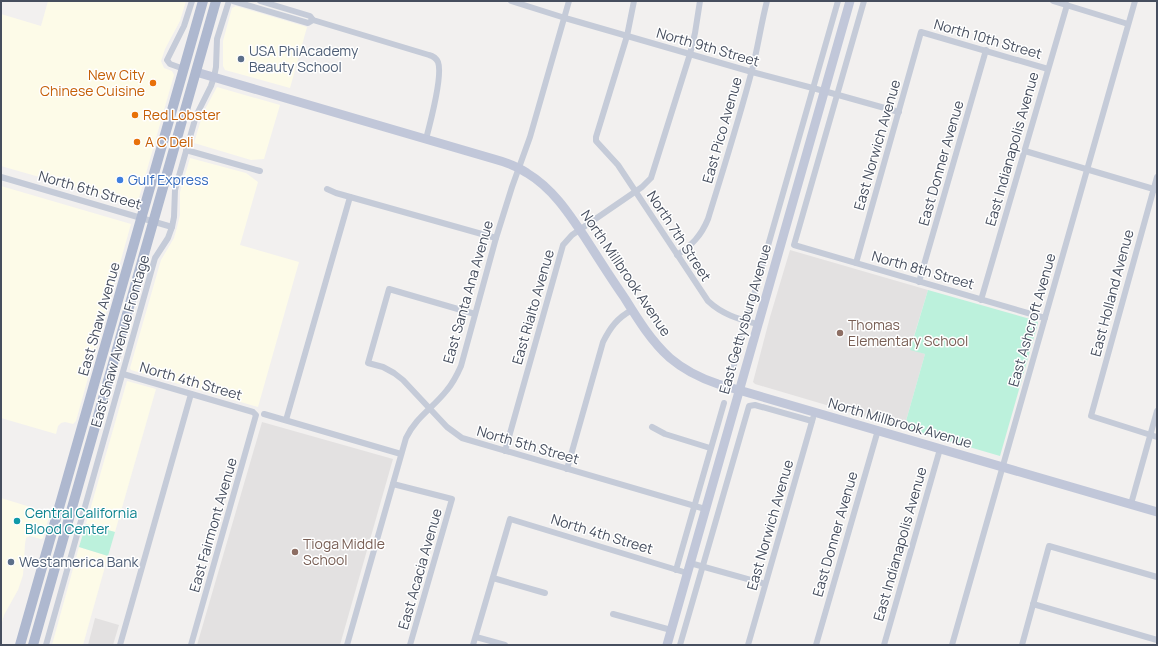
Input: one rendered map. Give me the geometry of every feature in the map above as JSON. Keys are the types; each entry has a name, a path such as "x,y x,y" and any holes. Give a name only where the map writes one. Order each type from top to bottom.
{"main road":[{"name":"East Shaw Avenue","path":"20,645 203,1"},
{"path":"211,1 211,19"},
{"name":"East Shaw Avenue","path":"32,645 216,1"},
{"path":"59,554 54,551 54,548 66,505 65,487"},
{"path":"32,645 31,630 51,562 47,551"}],"street":[{"path":"184,68 170,64 167,60 184,26 192,1"},
{"name":"East Shaw Avenue Frontage","path":"46,645 155,258 168,238 172,227 175,190 198,110 209,92 214,77 216,67 217,39 229,1"},
{"path":"233,1 308,23 313,20"},
{"path":"260,1 310,16 313,20 429,54 437,60 439,69 435,104 426,139"},
{"name":"North 9th Street","path":"511,1 752,72 899,112"},
{"name":"East Santa Ana Avenue","path":"347,645 401,454 410,429 446,391 455,379 461,366 496,238 519,168 569,1"},
{"path":"627,36 634,1"},
{"name":"East Rialto Avenue","path":"505,451 561,252 567,240 579,229 648,183 654,172 690,54 700,1"},
{"name":"East Pico Avenue","path":"677,255 696,240 703,231 708,219 752,72 759,45 763,14 767,1"},
{"path":"731,375 838,1"},
{"name":"East Gettysburg Avenue","path":"667,645 850,1"},
{"path":"837,94 864,1"},
{"path":"1053,1 1128,24"},
{"name":"East Ashcroft Avenue","path":"952,645 1135,1"},
{"name":"East Indianapolis Avenue","path":"982,300 1067,5"},
{"name":"North 10th Street","path":"921,32 1048,69"},
{"name":"East Norwich Avenue","path":"856,263 921,32"},
{"name":"North 7th Street","path":"627,36 596,136 596,141 618,165 708,301 727,315 757,324"},
{"name":"East Donner Avenue","path":"919,282 986,50"},
{"name":"North Millbrook Avenue","path":"196,72 494,159 519,168 542,183 566,209 632,310 655,342 679,364 701,378 813,416"},
{"name":"North 8th Street","path":"837,94 794,245 1045,318"},
{"path":"186,150 260,171"},
{"path":"1024,152 1155,189"},
{"name":"East Holland Avenue","path":"1150,436 1091,416 1155,189 1157,176"},
{"name":"North 6th Street","path":"1,177 172,227"},
{"path":"327,189 350,197 496,238"},
{"path":"286,420 350,197"},
{"name":"North 5th Street","path":"475,314 389,289 368,364 383,367 403,380 447,427 462,438 705,509"},
{"path":"567,469 603,342 613,324 632,310"},
{"name":"North 4th Street","path":"123,374 253,412"},
{"path":"120,645 191,394"},
{"name":"East Gettysburg Avenue","path":"676,570 724,403"},
{"name":"North Millbrook Avenue","path":"752,405 878,430 1157,512"},
{"name":"East Gettysburg Avenue","path":"680,645 748,409 752,405"},
{"path":"1131,504 1157,411"},
{"name":"East Fairmont Avenue","path":"191,645 256,418 256,415 253,412"},
{"path":"264,414 401,454"},
{"name":"East Norwich Avenue","path":"748,645 813,416"},
{"path":"652,427 665,434 710,448"},
{"name":"East Donner Avenue","path":"816,645 878,430"},
{"path":"1150,436 1157,437"},
{"name":"East Indianapolis Avenue","path":"884,645 940,449"},
{"name":"East Acacia Avenue","path":"393,484 452,499 410,645"},
{"name":"North 4th Street","path":"493,578 510,518 687,573"},
{"path":"1022,645 1049,546 1157,577"},
{"path":"690,563 765,584"},
{"path":"474,645 493,578 545,592"},
{"path":"1034,604 1157,640"},
{"path":"613,614 671,630"},
{"path":"476,636 505,645"}],"shaded area":[{"path":"48,1 186,1 180,21 165,49 161,61 164,68 172,71 174,75 137,205 1,166 1,14 41,26"},
{"path":"236,6 307,27 290,88 225,70 223,66 223,41 232,8"},
{"path":"217,87 280,105 264,159 251,160 194,143 203,113"},
{"path":"190,158 246,173 258,182 240,245 299,262 258,407 131,370 130,368 161,260 174,238 180,215 180,192"},
{"path":"1,186 131,224 76,421 73,424 65,422 61,423 58,426 56,434 1,418"},
{"name":"Thomas Elementary School","path":"790,250 928,290 910,349 925,354 904,428 755,384 753,382"},
{"path":"127,381 156,389 115,532 86,524"},
{"name":"Tioga Middle School","path":"262,422 393,459 340,645 197,645"},
{"path":"1,498 50,513 43,538 41,539 30,536 26,538 23,575 18,590 4,615 1,626"},
{"path":"79,547 108,556 83,645 52,645"},
{"path":"95,618 119,625 113,645 88,645"}],"green space":[{"path":"928,290 1037,321 1038,323 1000,456 904,428 925,354 910,350"},
{"path":"86,524 115,532 108,556 79,547"}],"place":[{"name":"USA PhiAcademy Beauty School","path":"241,59"},
{"name":"New City Chinese Cuisine","path":"153,83"},
{"name":"Red Lobster","path":"135,115"},
{"name":"A C Deli","path":"137,142"},
{"name":"Gulf Express","path":"120,180"},
{"name":"Thomas Elementary School","path":"840,333"},
{"name":"Central California Blood Center","path":"17,521"},
{"name":"Tioga Middle School","path":"295,552"},
{"name":"Westamerica Bank","path":"11,562"}]}
